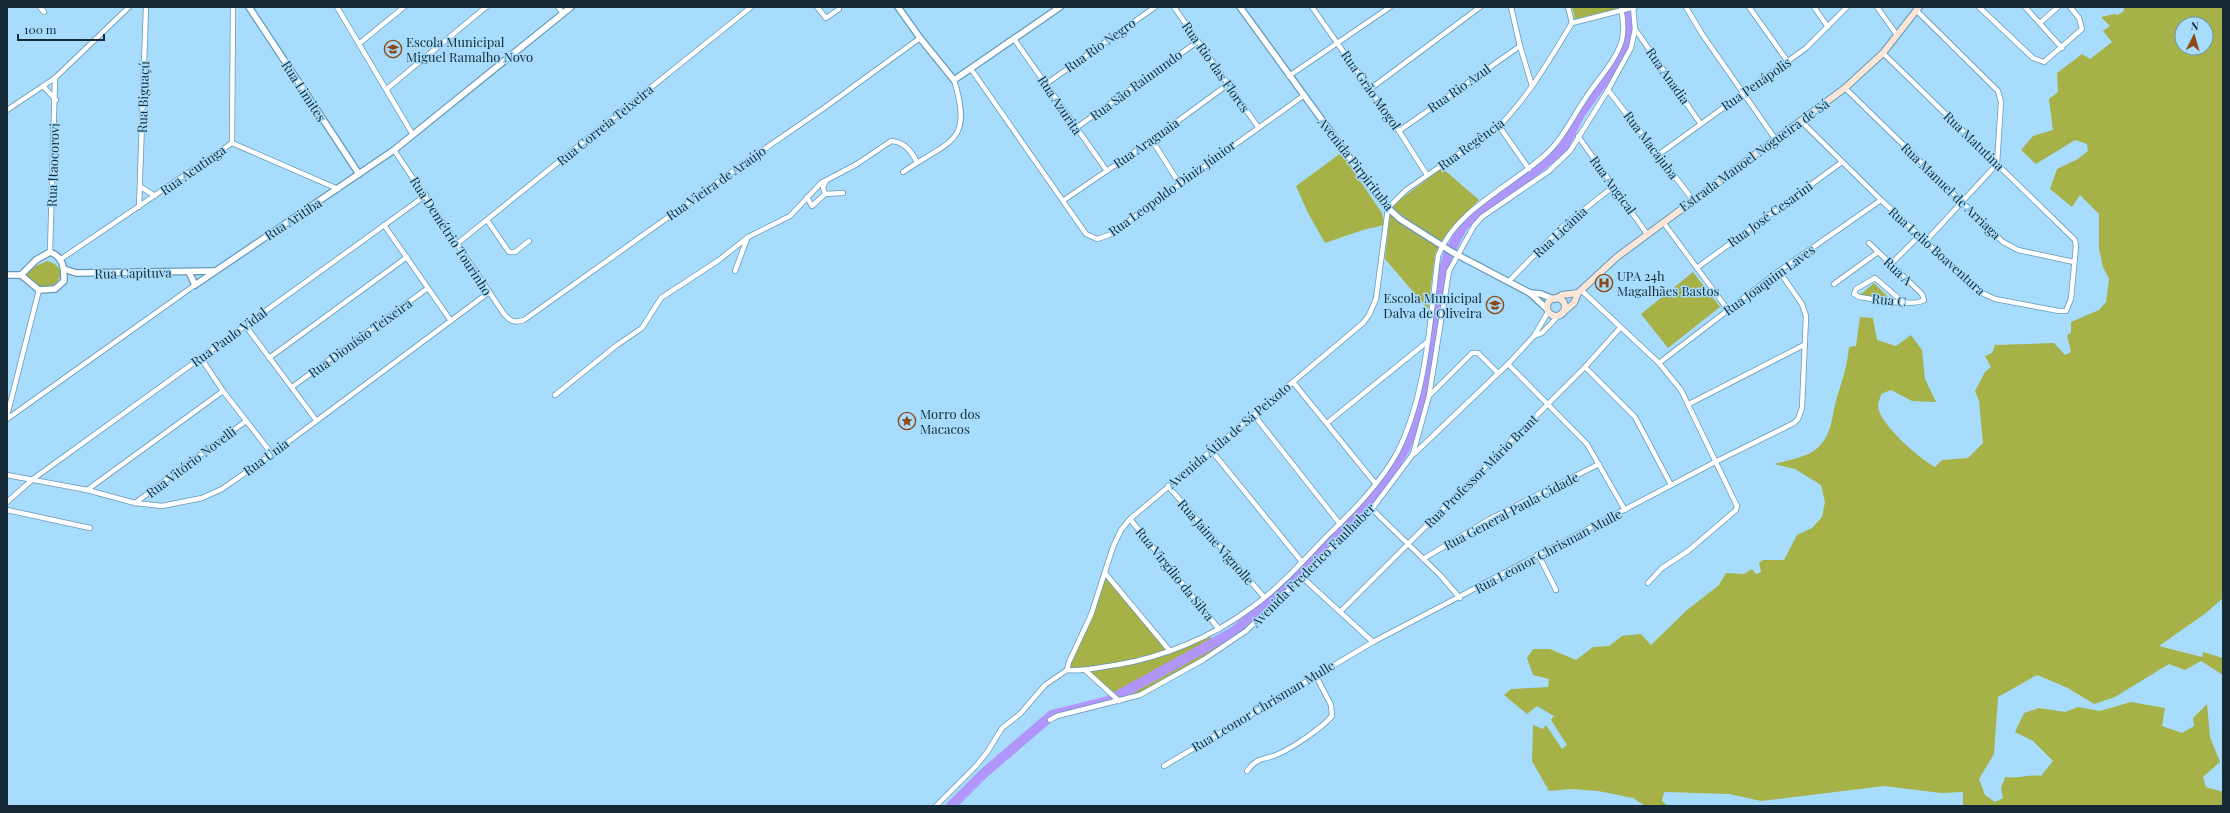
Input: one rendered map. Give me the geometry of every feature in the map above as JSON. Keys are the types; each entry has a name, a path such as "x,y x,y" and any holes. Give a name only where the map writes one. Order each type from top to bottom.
{"main road":[{"name":"Estrada Manoel Nogueira de Sá","path":"1560,315 1574,303 1580,291 1616,257 1802,122 1845,88 1883,53 1918,9"},
{"path":"1554,299 1560,300 1564,304 1564,309 1560,315 1553,316 1548,310 1548,303 1554,299 1562,295 1580,291"}],"street":[{"path":"40,7 44,12"},
{"path":"7,110 44,87 55,78 129,7"},
{"name":"Rua Biguaçú","path":"139,207 141,187 146,7"},
{"name":"Rua Acutinga","path":"61,259 232,143 233,7"},
{"name":"Rua Limites","path":"249,7 359,174"},
{"path":"337,7 388,88 413,134"},
{"path":"360,43 404,7"},
{"path":"388,88 486,7"},
{"path":"558,7 563,13"},
{"name":"Rua Aritiba","path":"7,418 215,271 394,150 571,7"},
{"name":"Rua Correia Teixeira","path":"458,243 752,7"},
{"path":"817,7 826,18 839,9"},
{"path":"898,7 920,38 954,80 962,117 960,130 955,137 903,172"},
{"path":"954,80 1060,7"},
{"name":"Rua Rio Negro","path":"1046,84 1155,7"},
{"name":"Rua Rio das Flores","path":"1174,7 1227,85 1258,127"},
{"name":"Avenida Pirpirituba","path":"1240,7 1303,96 1388,208 1400,219 1449,250 1530,293 1548,310"},
{"name":"Rua Grão Mogol","path":"1312,7 1399,131 1427,175"},
{"path":"1289,76 1338,44 1390,7"},
{"path":"1370,90 1480,7"},
{"path":"1511,7 1520,46 1532,86"},
{"path":"1568,7 1572,23 1633,7"},
{"name":"Avenida Frederico Faulhaber","path":"1067,670 1086,671 1141,660 1170,650 1219,629 1252,608 1302,562 1340,524 1375,483 1397,452 1412,414 1427,342 1438,256 1449,250 1482,217 1559,163 1608,90 1631,48 1635,29 1633,7"},
{"path":"1686,7 1695,24 1776,140"},
{"path":"1749,7 1788,62"},
{"path":"1814,7 1828,27"},
{"name":"Rua Penápolis","path":"1658,155 1700,123 1788,62 1828,27 1847,7"},
{"path":"1877,7 1898,35"},
{"path":"1979,7 2033,58 2041,62 2048,61 2081,31 2082,26 2079,18 2070,7"},
{"path":"2025,7 2062,48"},
{"path":"2040,23 2058,7"},
{"path":"1449,250 1461,222 1481,203 1529,169 1557,142 1614,57 1622,40 1622,9"},
{"path":"1918,9 2000,95 1997,164 1925,242"},
{"name":"Rua Regência","path":"1388,208 1406,190 1499,126 1512,113 1532,86 1572,23"},
{"name":"Rua Anadia","path":"1635,29 1700,123"},
{"name":"Rua Vieira de Araújo","path":"510,321 517,322 524,320 747,160 824,108 920,38"},
{"name":"Rua Azurita","path":"1014,39 1107,171"},
{"name":"Rua São Raimundo","path":"1076,128 1197,42"},
{"name":"Rua Rio Azul","path":"1399,131 1520,46"},
{"name":"Rua Matutina","path":"1883,53 2065,229"},
{"name":"Rua Leopoldo Diniz Júnior","path":"971,69 1064,200 1086,234 1097,239 1109,235 1179,183 1303,96"},
{"name":"Rua Itaocorovi","path":"50,252 56,100 55,78"},
{"name":"Rua Araguaia","path":"1064,200 1152,140 1227,85"},
{"path":"44,87 56,100"},
{"name":"Rua Manuel de Arriaga","path":"1845,88 2010,247 2074,262"},
{"name":"Rua Macajuba","path":"1608,90 1693,200"},
{"name":"Rua Lelio Boaventura","path":"1802,122 1880,200 1980,292 1988,297 2059,311 2066,311 2070,304 2076,243 2065,229"},
{"path":"1499,126 1529,169"},
{"name":"Rua Angical","path":"1578,136 1648,234"},
{"path":"1152,140 1179,183"},
{"path":"555,395 617,345 642,328 661,298 719,260 748,237 790,216 815,188 827,179 853,166 891,141 901,143 909,149 917,162"},
{"path":"232,143 338,189"},
{"name":"Rua Demétrio Tourinho","path":"394,150 458,243 488,293 510,321"},
{"name":"Rua José Cesarini","path":"1698,267 1842,162"},
{"path":"825,194 823,187 827,179"},
{"name":"Rua Licânia","path":"1509,281 1562,227 1614,186"},
{"path":"141,187 155,196"},
{"path":"807,198 809,204 814,206 825,194 843,193"},
{"name":"Rua Paulo Vidal","path":"7,502 34,479 426,195"},
{"name":"Rua Joaquim Laves","path":"1659,362 1779,271 1880,200"},
{"name":"Avenida Átila de Sá Peixoto","path":"1067,670 1069,662 1091,615 1121,530 1130,519 1363,323 1371,312 1376,299 1388,208"},
{"path":"487,220 509,252 515,252 529,241"},
{"path":"1663,222 1698,267 1728,310"},
{"path":"384,225 451,321"},
{"path":"1891,264 1919,236"},
{"path":"735,272 748,237"},
{"name":"Rua A","path":"1869,244 1922,294 1924,300"},
{"name":"Avenida Frederico Faulhaber","path":"1050,720 1057,716 1151,690 1203,660 1246,631 1303,578 1372,509 1414,454 1429,396 1447,279 1449,250"},
{"path":"7,275 21,275 39,290 56,289 64,281 64,269 61,259 50,252 36,260 21,275"},
{"path":"1834,284 1878,252"},
{"path":"269,358 407,258"},
{"name":"Rua Capituva","path":"64,269 76,273 215,271"},
{"name":"Rua Leonor Chrisman Mulle","path":"1164,766 1315,674 1373,642 1460,598 1538,554 1717,461 1794,423 1798,419 1802,408 1806,316 1802,304 1779,271"},
{"name":"Rua Capituva","path":"189,272 196,285"},
{"name":"Rua Capituva","path":"64,281 76,273"},
{"name":"Rua C","path":"1903,302 1882,282 1875,278 1856,289 1854,294 1859,297 1903,302 1919,303 1924,300"},
{"name":"Rua Dionísio Teixeira","path":"292,387 428,288"},
{"path":"7,418 39,290"},
{"path":"1580,291 1659,362 1682,390 1733,496 1736,510 1688,550 1662,568 1648,583"},
{"name":"Rua Unia","path":"7,475 87,490 135,503 162,506 202,498 222,489 272,454 488,293"},
{"name":"Avenida Pirpirituba","path":"1530,293 1542,294 1554,299"},
{"path":"1414,454 1508,364 1534,336 1548,310"},
{"path":"1534,336 1542,333 1560,315"},
{"path":"245,325 316,420"},
{"name":"Rua Professor Mário Brant","path":"1340,612 1585,367 1620,328"},
{"path":"1327,423 1427,342"},
{"path":"1689,404 1804,345"},
{"path":"1429,396 1472,353 1478,353 1498,373"},
{"path":"201,358 223,391 272,454"},
{"path":"1508,364 1587,444 1624,510"},
{"path":"1585,367 1635,417 1672,485"},
{"path":"1293,382 1375,483"},
{"path":"87,490 223,391"},
{"path":"1254,415 1340,524"},
{"name":"Rua Vitório Novelli","path":"135,503 246,421"},
{"path":"1211,450 1302,562"},
{"name":"Rua General Paula Cidade","path":"1423,559 1490,519 1599,464"},
{"name":"Rua Jaime Vignolle","path":"1168,486 1264,597"},
{"path":"1372,509 1460,598"},
{"path":"7,510 90,528"},
{"name":"Rua Virgílio da Silva","path":"1130,519 1219,629"},
{"path":"1538,554 1556,590"},
{"path":"1105,573 1170,650"},
{"path":"1303,578 1373,642"},
{"path":"936,806 976,766 988,751 1002,728 1020,714 1044,685 1067,670"},
{"path":"1086,671 1117,699"},
{"path":"1247,770 1255,761 1276,755 1307,736 1332,716 1331,705 1315,674"}],"green space":[{"path":"1572,7 1620,7 1620,8 1575,19"},
{"path":"2124,7 2223,7 2223,598 2206,613 2159,646 2202,657 2203,652 2223,658 2223,675 2201,661 2185,670 2169,664 2115,697 2094,704 2068,688 2037,675 1998,697 1994,754 1979,779 1985,795 1995,802 2003,798 2001,788 2005,777 2041,776 2053,761 2033,741 2015,732 2024,713 2039,708 2065,712 2078,707 2100,711 2131,702 2165,708 2162,726 2182,733 2194,726 2193,718 2207,704 2210,737 2220,762 2203,777 2206,787 2223,792 2223,806 1963,806 1963,792 1941,793 1884,786 1761,801 1729,794 1664,792 1662,801 1668,806 1645,806 1633,798 1598,791 1571,789 1549,791 1532,761 1533,725 1543,729 1546,725 1562,749 1567,745 1551,720 1554,716 1537,706 1527,714 1504,695 1511,689 1548,687 1549,679 1533,675 1527,658 1533,649 1550,649 1576,660 1593,647 1609,646 1622,636 1641,634 1651,645 1687,610 1719,585 1726,573 1744,574 1752,569 1756,574 1761,572 1759,563 1763,560 1784,560 1797,535 1812,528 1822,517 1825,502 1821,485 1795,469 1774,464 1808,454 1819,447 1824,441 1828,434 1846,367 1849,347 1856,346 1860,317 1873,318 1877,340 1896,346 1911,335 1922,350 1925,379 1936,402 1912,401 1891,390 1881,394 1878,406 1885,422 1901,440 1920,457 1935,467 1942,460 1968,458 1983,443 1979,401 1975,391 1985,372 1991,367 1985,356 1992,353 1995,345 2054,343 2065,355 2071,352 2067,335 2071,333 2071,322 2099,310 2106,302 2109,279 2103,267 2099,249 2099,214 2080,195 2072,207 2050,189 2057,169 2078,159 2088,151 2087,144 2075,140 2036,164 2021,150 2033,136 2053,130 2049,99 2058,92 2057,73 2082,54 2090,59 2112,42 2103,31 2110,26 2101,17 2114,14 2118,15 2124,11"},
{"path":"1341,153 1382,213 1384,225 1363,230 1325,243 1308,213 1296,186"},
{"path":"1442,168 1479,200 1458,221 1441,242 1390,207"},
{"path":"1390,212 1439,246 1435,254 1428,309 1385,259"},
{"path":"47,261 58,267 60,270 60,277 55,284 40,289 23,277 36,266"},
{"path":"1693,272 1720,307 1668,348 1641,314"},
{"path":"1874,283 1891,300 1860,295"},
{"path":"1105,574 1169,650 1141,660 1068,670 1092,614"},
{"path":"1209,636 1220,647 1151,690 1119,701 1088,671 1141,661"}],"waterway":[{"path":"951,806 983,774 1052,715 1108,701 1235,631 1322,551 1370,501 1383,484 1405,449 1419,411 1425,388 1442,276 1448,255 1463,226 1490,202 1527,177 1563,148 1580,114 1608,75 1628,41 1627,7"}],"place":[{"name":"Escola Municipal Miguel Ramalho Novo","path":"393,49"},
{"name":"UPA 24h Magalhães Bastos","path":"1604,283"},
{"name":"Escola Municipal Dalva de Oliveira","path":"1495,305"},
{"name":"Morro dos Macacos","path":"907,421"}]}
